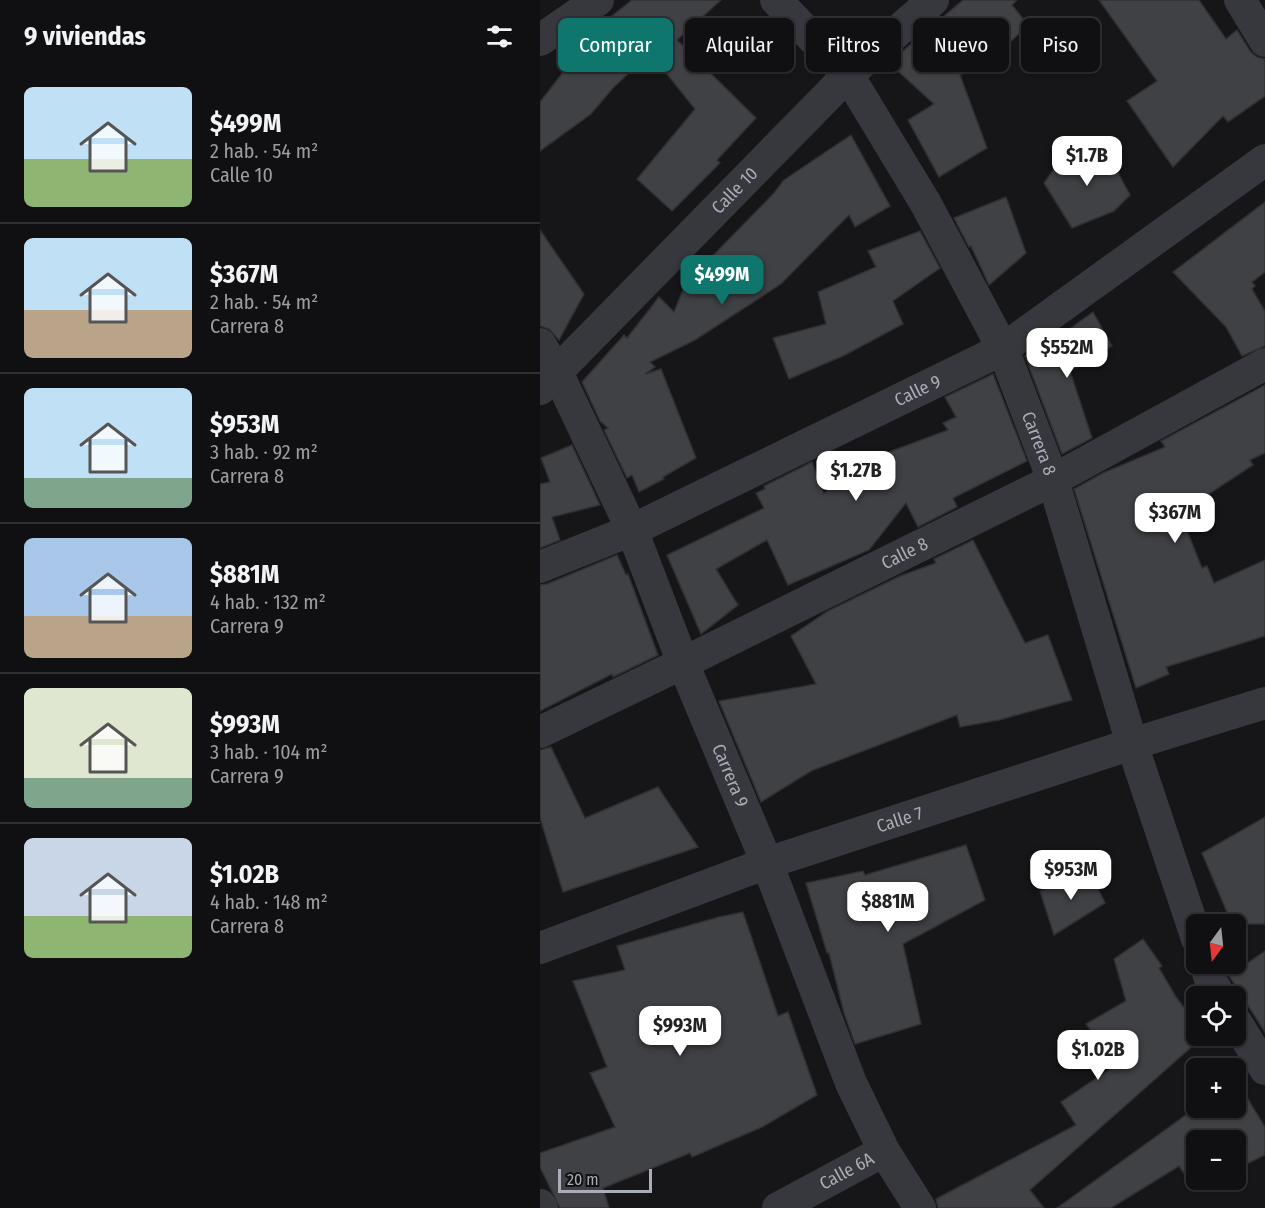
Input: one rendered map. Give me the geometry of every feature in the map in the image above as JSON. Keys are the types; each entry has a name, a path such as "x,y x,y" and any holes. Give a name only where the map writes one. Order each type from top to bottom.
{"street":[{"path":"540,40 598,0"},
{"name":"Carrera 8","path":"776,0 848,75 926,204 1003,349 1053,480 1132,744 1189,914"},
{"name":"Calle 10","path":"548,380 848,75 933,0"},
{"path":"1240,0 1265,40"},
{"name":"Calle 9","path":"540,567 632,530 1003,349 1265,160"},
{"name":"Carrera 9","path":"540,344 548,380 632,530 683,663 767,863 852,1083 884,1151 920,1208"},
{"name":"Calle 8","path":"540,732 1053,480 1265,364"},
{"name":"Calle 7","path":"540,948 767,863 1265,703"},
{"path":"1246,1039 1265,1070"},
{"name":"Calle 6A","path":"778,1208 884,1151"}],"building":[{"path":"632,0 721,0 701,18 685,18 685,33 677,40 685,48 685,72 709,72 756,118 717,160 720,163 672,211 637,179 695,109 665,72 673,72 673,18 609,18"},
{"path":"963,0 1017,0 1012,5 1022,18 1021,32 1009,43 1009,18 942,18"},
{"path":"1099,0 1199,0 1226,39 1237,30 1250,51 1257,57 1265,59 1265,96 1228,122 1223,116 1173,167 1127,101 1157,81"},
{"path":"913,43 913,72 961,72 960,75 987,148 939,177 908,120 934,104 899,72 901,72 901,53"},
{"path":"563,72 630,72 591,114 540,151 540,102"},
{"path":"851,135 890,206 855,227 849,215 781,284 695,340 650,362 655,367 645,374 661,369 696,458 639,492 632,475 627,478 604,430 608,428 600,421 582,382 624,335 627,338 659,297 674,312 691,270 695,274 784,180"},
{"path":"1103,144 1130,195 1114,211 1072,228 1044,183 1054,169"},
{"path":"1006,197 1026,253 989,285 971,246 969,247 954,218"},
{"path":"1265,202 1265,272 1252,282 1255,286 1252,289 1265,311 1265,346 1242,356 1226,327 1173,272"},
{"path":"540,230 584,294 559,340 549,329 540,326"},
{"path":"920,231 940,268 893,301 903,324 845,355 789,379 773,338 826,324 818,292 876,267 868,251"},
{"path":"1093,312 1112,346 1070,371 1092,438 1062,454 1025,356 1057,338"},
{"path":"993,374 1027,461 953,498 957,507 918,527 906,503 869,550 788,585 767,540 716,569 738,605 701,634 667,555 764,508 756,493 765,489 764,486 812,462 824,493 881,455 948,430 943,423 956,417 945,397"},
{"path":"1265,385 1265,453 1250,460 1253,465 1180,513 1202,568 1207,566 1214,583 1265,560 1265,636 1166,667 1169,674 1136,688 1074,489 1103,473 1165,447 1161,441"},
{"path":"572,445 600,505 552,517 560,540 540,548 540,484 550,482 541,458"},
{"path":"973,540 1025,643 1048,635 1072,700 999,720 960,727 957,715 811,771 761,802 719,701 816,684 791,636 828,611 900,576 936,563 934,559"},
{"path":"617,555 626,575 628,574 658,655 613,677 612,674 540,711 540,585"},
{"path":"551,747 585,818 658,787 698,847 563,892 540,818 540,750"},
{"path":"1265,817 1265,924 1246,924 1246,914 1228,914 1202,853"},
{"path":"966,845 985,900 903,944 921,1024 855,1044 806,883 863,871 865,875"},
{"path":"1090,872 1105,903 1054,935 1040,891"},
{"path":"743,912 778,1016 788,1012 817,1095 762,1127 692,1157 690,1153 603,1188 609,1208 560,1208 540,1167 540,1153 615,1127 590,1073 607,1067 573,981 625,970 617,946"},
{"path":"1143,939 1162,966 1159,968 1186,1010 1186,1046 1193,1046 1030,1190 1044,1208 938,1208 936,1199 1076,1125 1061,1102 1116,1065 1086,1024 1126,1001 1114,959"},
{"path":"1265,951 1265,1032 1246,1002 1246,986 1235,986 1229,976 1246,974 1246,964"},
{"path":"1246,1096 1265,1127 1265,1155 1246,1164 1246,1130 1186,1130 1186,1176 1179,1166 1111,1208 1057,1208 1186,1115 1186,1118 1246,1118"}]}
